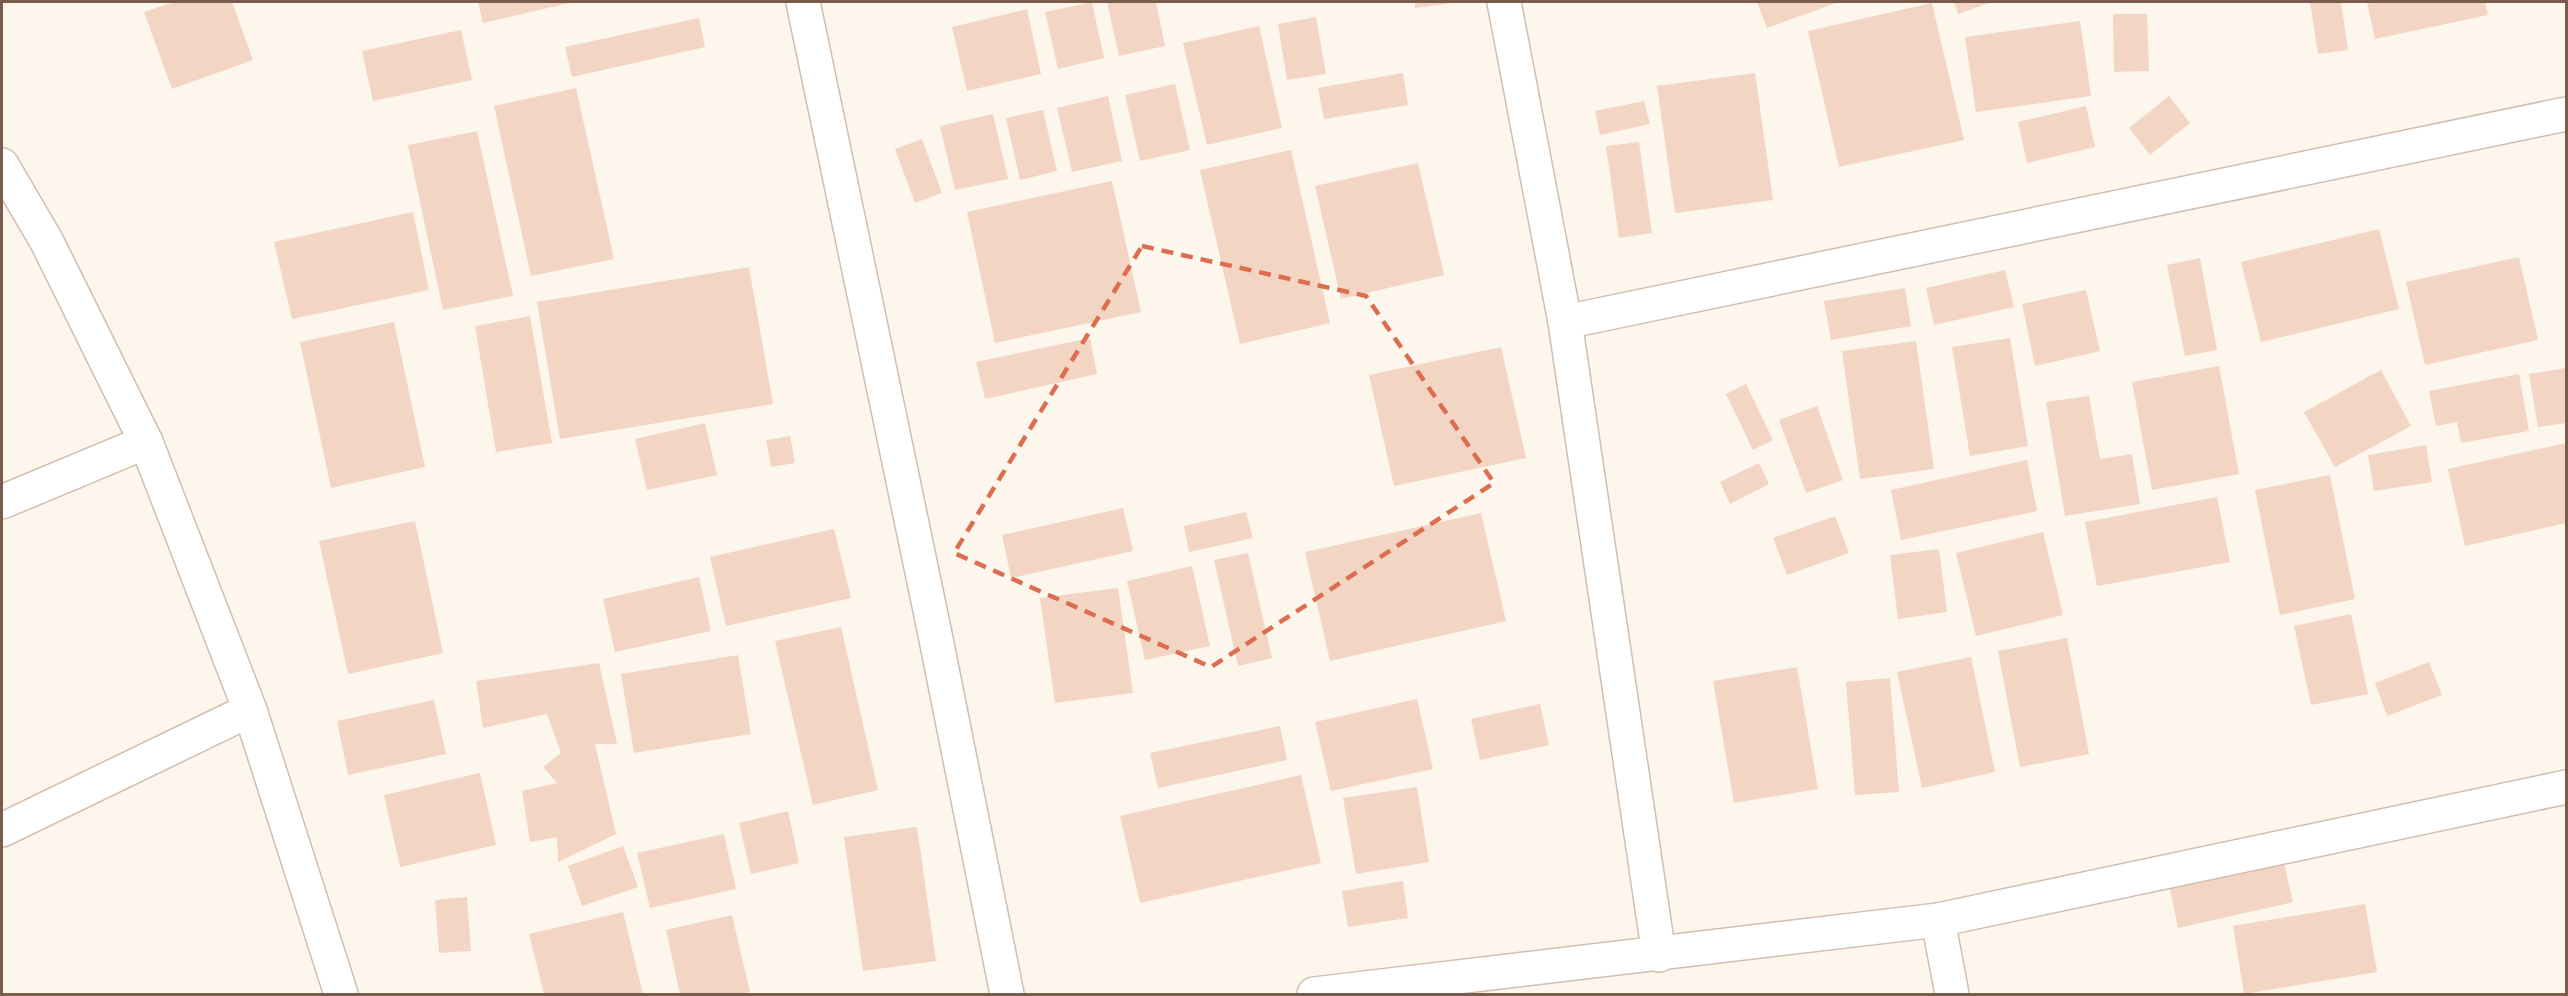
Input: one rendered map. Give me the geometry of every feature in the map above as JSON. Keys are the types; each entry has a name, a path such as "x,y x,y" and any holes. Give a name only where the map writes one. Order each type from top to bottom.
{"street":[{"path":"803,2 935,634 1007,994"},
{"path":"1504,2 1565,322 1659,955"},
{"path":"1565,322 2566,114"},
{"path":"2,165 47,242 146,442 250,710 341,994"},
{"path":"2,502 146,442"},
{"path":"2,830 250,710"},
{"path":"1314,994 1659,955 1938,920 2566,787"},
{"path":"1938,920 1952,994"}],"highlighted area":[{"path":"1142,246 1366,296 1494,483 1211,667 954,553"}],"building":[{"path":"174,2 232,2 253,60 172,89 144,12"},
{"path":"478,2 574,2 483,23"},
{"path":"1092,2 1104,58 1058,69 1045,12"},
{"path":"1107,2 1156,2 1165,46 1119,56"},
{"path":"1415,2 1452,2 1452,3 1415,8"},
{"path":"1757,2 1839,2 1767,28"},
{"path":"1954,2 1992,2 1958,14"},
{"path":"2310,2 2341,2 2348,50 2318,54"},
{"path":"2367,2 2485,2 2488,15 2375,39"},
{"path":"1932,3 1964,140 1839,167 1808,31"},
{"path":"1027,9 1041,74 967,91 952,27"},
{"path":"2113,14 2147,14 2149,71 2114,72"},
{"path":"1316,17 1326,74 1287,80 1278,24"},
{"path":"699,18 705,47 572,77 565,47"},
{"path":"2080,21 2091,96 1976,112 1965,37"},
{"path":"1259,26 1282,128 1207,145 1183,43"},
{"path":"461,30 472,80 373,101 362,51"},
{"path":"1403,73 1408,105 1324,119 1318,88"},
{"path":"1755,73 1773,200 1675,213 1657,86"},
{"path":"1175,84 1190,150 1140,161 1125,95"},
{"path":"576,88 614,259 531,276 494,106"},
{"path":"1108,96 1122,161 1072,172 1057,108"},
{"path":"2169,96 2190,123 2150,155 2129,128"},
{"path":"1644,101 1650,124 1600,135 1595,111"},
{"path":"2086,106 2095,147 2027,163 2018,122"},
{"path":"1043,110 1057,171 1020,180 1006,118"},
{"path":"993,114 1008,179 955,190 940,126"},
{"path":"477,131 513,296 443,310 408,145"},
{"path":"922,139 942,193 915,203 895,149"},
{"path":"1639,142 1652,233 1619,238 1606,146"},
{"path":"1291,150 1330,323 1240,344 1200,170"},
{"path":"1418,163 1444,275 1341,299 1315,186"},
{"path":"1112,181 1141,312 995,343 967,212"},
{"path":"413,212 429,290 292,319 274,242"},
{"path":"2379,229 2399,309 2261,342 2241,262"},
{"path":"2519,257 2538,340 2425,365 2406,282"},
{"path":"2200,258 2217,350 2185,356 2167,265"},
{"path":"749,267 773,404 560,439 537,302"},
{"path":"2005,270 2014,307 1934,325 1926,288"},
{"path":"1905,288 1911,326 1831,340 1824,301"},
{"path":"2086,290 2100,351 2035,366 2022,304"},
{"path":"530,316 552,443 496,452 475,326"},
{"path":"394,322 425,467 331,488 300,342"},
{"path":"1090,338 1097,374 985,399 976,362"},
{"path":"2010,338 2028,446 1970,456 1952,347"},
{"path":"1916,341 1934,469 1860,479 1842,351"},
{"path":"1501,347 1526,458 1394,486 1369,375"},
{"path":"2219,366 2239,474 2152,490 2132,382"},
{"path":"2566,368 2566,423 2538,427 2529,374"},
{"path":"2381,370 2411,426 2335,467 2304,412"},
{"path":"2519,374 2529,431 2461,443 2457,422 2436,426 2429,391"},
{"path":"1746,384 1773,440 1753,450 1726,394"},
{"path":"2089,396 2100,459 2132,454 2140,504 2065,516 2046,402"},
{"path":"1817,406 1843,480 1806,493 1779,420"},
{"path":"705,423 717,475 647,490 635,439"},
{"path":"790,436 795,463 771,467 766,440"},
{"path":"2566,443 2566,523 2465,546 2448,469"},
{"path":"2426,445 2432,482 2374,491 2368,455"},
{"path":"2027,460 2037,511 1901,540 1891,490"},
{"path":"1759,463 1769,484 1730,504 1720,482"},
{"path":"2330,475 2355,599 2280,615 2255,490"},
{"path":"2217,497 2230,562 2097,586 2085,522"},
{"path":"1123,508 1133,551 1011,578 1002,535"},
{"path":"1246,512 1253,538 1189,552 1184,526"},
{"path":"1481,513 1506,621 1330,661 1305,552"},
{"path":"1835,516 1849,553 1787,575 1773,538"},
{"path":"415,521 443,653 348,674 319,541"},
{"path":"834,529 851,598 726,626 710,557"},
{"path":"2043,532 2063,615 1976,636 1956,553"},
{"path":"1939,549 1947,612 1898,619 1890,555"},
{"path":"1248,553 1272,658 1238,666 1214,560"},
{"path":"1192,566 1210,646 1145,660 1127,581"},
{"path":"699,577 711,631 615,652 603,599"},
{"path":"1118,588 1133,693 1055,703 1040,598"},
{"path":"2351,614 2368,694 2311,705 2294,626"},
{"path":"841,627 878,790 813,805 775,641"},
{"path":"2067,638 2089,754 2020,767 1998,651"},
{"path":"738,655 751,734 634,753 621,674"},
{"path":"1971,657 1995,772 1922,788 1897,672"},
{"path":"2429,662 2442,695 2387,716 2375,683"},
{"path":"599,663 617,744 595,744 616,834 558,862 557,837 530,842 522,791 557,783 543,767 561,753 547,714 483,728 476,681"},
{"path":"1797,667 1818,789 1734,803 1713,681"},
{"path":"1890,678 1899,792 1855,795 1846,682"},
{"path":"1417,699 1433,769 1331,791 1315,722"},
{"path":"434,700 446,754 348,775 337,721"},
{"path":"1540,704 1549,745 1480,760 1471,719"},
{"path":"1280,726 1287,760 1158,788 1150,753"},
{"path":"480,773 496,845 400,867 384,795"},
{"path":"1301,775 1321,863 1140,903 1120,816"},
{"path":"1417,787 1429,862 1356,874 1343,798"},
{"path":"788,811 799,863 751,874 739,823"},
{"path":"917,827 936,961 863,971 844,837"},
{"path":"724,834 736,889 650,908 637,853"},
{"path":"623,846 638,887 582,906 568,866"},
{"path":"2284,863 2293,902 2178,928 2170,889"},
{"path":"1403,881 1408,918 1348,927 1342,891"},
{"path":"467,897 471,951 439,953 435,900"},
{"path":"2365,904 2377,972 2244,994 2233,926"},
{"path":"623,912 643,994 544,994 529,934"},
{"path":"732,915 750,992 680,994 666,930"}]}
